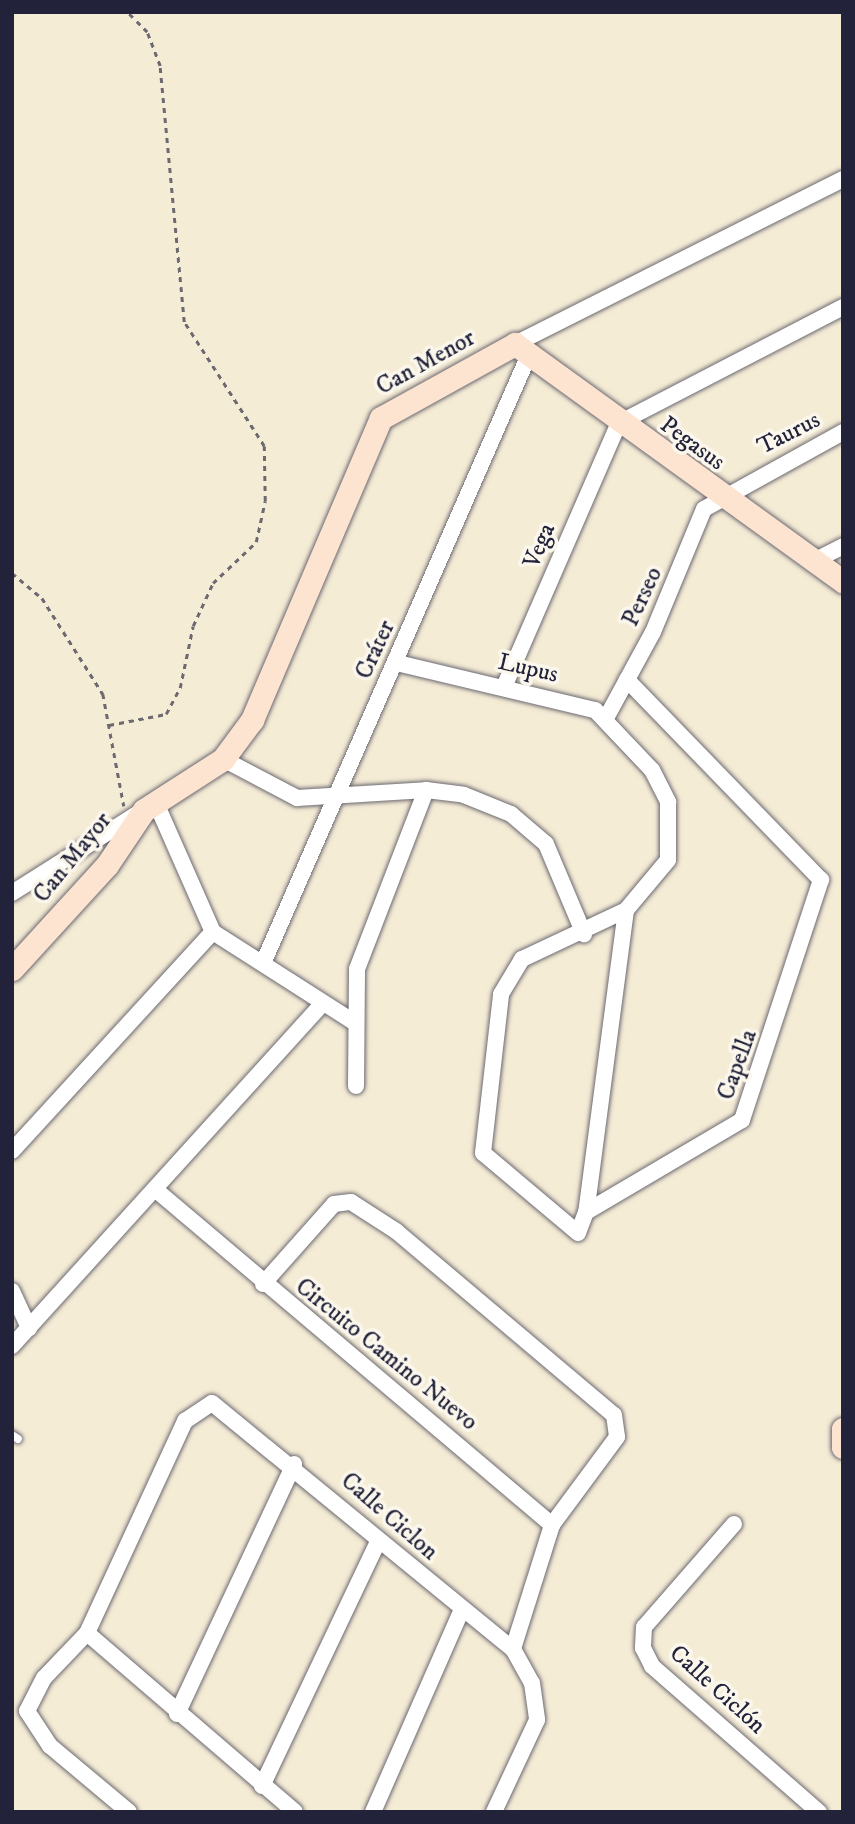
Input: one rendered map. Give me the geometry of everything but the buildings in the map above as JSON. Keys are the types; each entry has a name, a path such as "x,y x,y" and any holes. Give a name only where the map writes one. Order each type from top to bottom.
{"street":[{"name":"Can Menor","path":"142,811 223,758 264,697 382,418 521,351 843,179"},
{"path":"619,423 843,307"},
{"name":"Pegasus","path":"521,351 719,496 843,581"},
{"name":"Cráter","path":"264,961 335,796 397,663 521,351"},
{"name":"Vega","path":"504,687 619,423"},
{"name":"Taurus","path":"719,496 843,432"},
{"name":"Perseo","path":"605,720 681,569 694,524 719,496"},
{"path":"814,561 843,547"},
{"name":"Lupus","path":"397,663 595,710 635,749 663,789 673,842 654,881 626,910 584,934"},
{"name":"Capella","path":"584,934 522,959 507,978 482,1143 489,1160 578,1233 586,1212 741,1120 819,894 814,869 627,680"},
{"path":"223,758 297,798 426,790 464,795 511,814 546,844 584,934"},
{"path":"356,1086 354,1022 357,969 369,929 426,790"},
{"path":"12,892 142,811 213,932 264,961 322,1004 354,1022"},
{"name":"Can Mayor","path":"12,969 107,865 142,811"},
{"path":"586,1212 626,910"},
{"path":"12,1151 213,932"},
{"path":"12,1346 322,1004"},
{"path":"156,1190 264,1284"},
{"name":"Circuito Camino Nuevo","path":"351,1202 396,1231 619,1425 617,1437 552,1525 264,1284 334,1204 351,1202"},
{"path":"12,1291 29,1328"},
{"name":"Calle Ciclon","path":"86,1633 186,1421 202,1404 223,1406 379,1540 513,1649 532,1683 537,1720 530,1742 494,1812"},
{"path":"843,1429 843,1447"},
{"path":"177,1714 293,1464"},
{"name":"Calle Ciclón","path":"734,1524 644,1627 643,1648 652,1665 819,1812"},
{"path":"513,1649 552,1525"},
{"path":"262,1786 379,1540"},
{"path":"373,1812 462,1609"},
{"path":"129,1812 50,1746 27,1711 44,1678 86,1633 177,1714 295,1812"}],"path":[{"path":"109,725 166,714 180,688 193,626 213,583 256,542 265,501 264,446 184,322 160,66 147,32 127,12"},
{"path":"12,573 42,598 103,694 109,725 142,811"}]}
